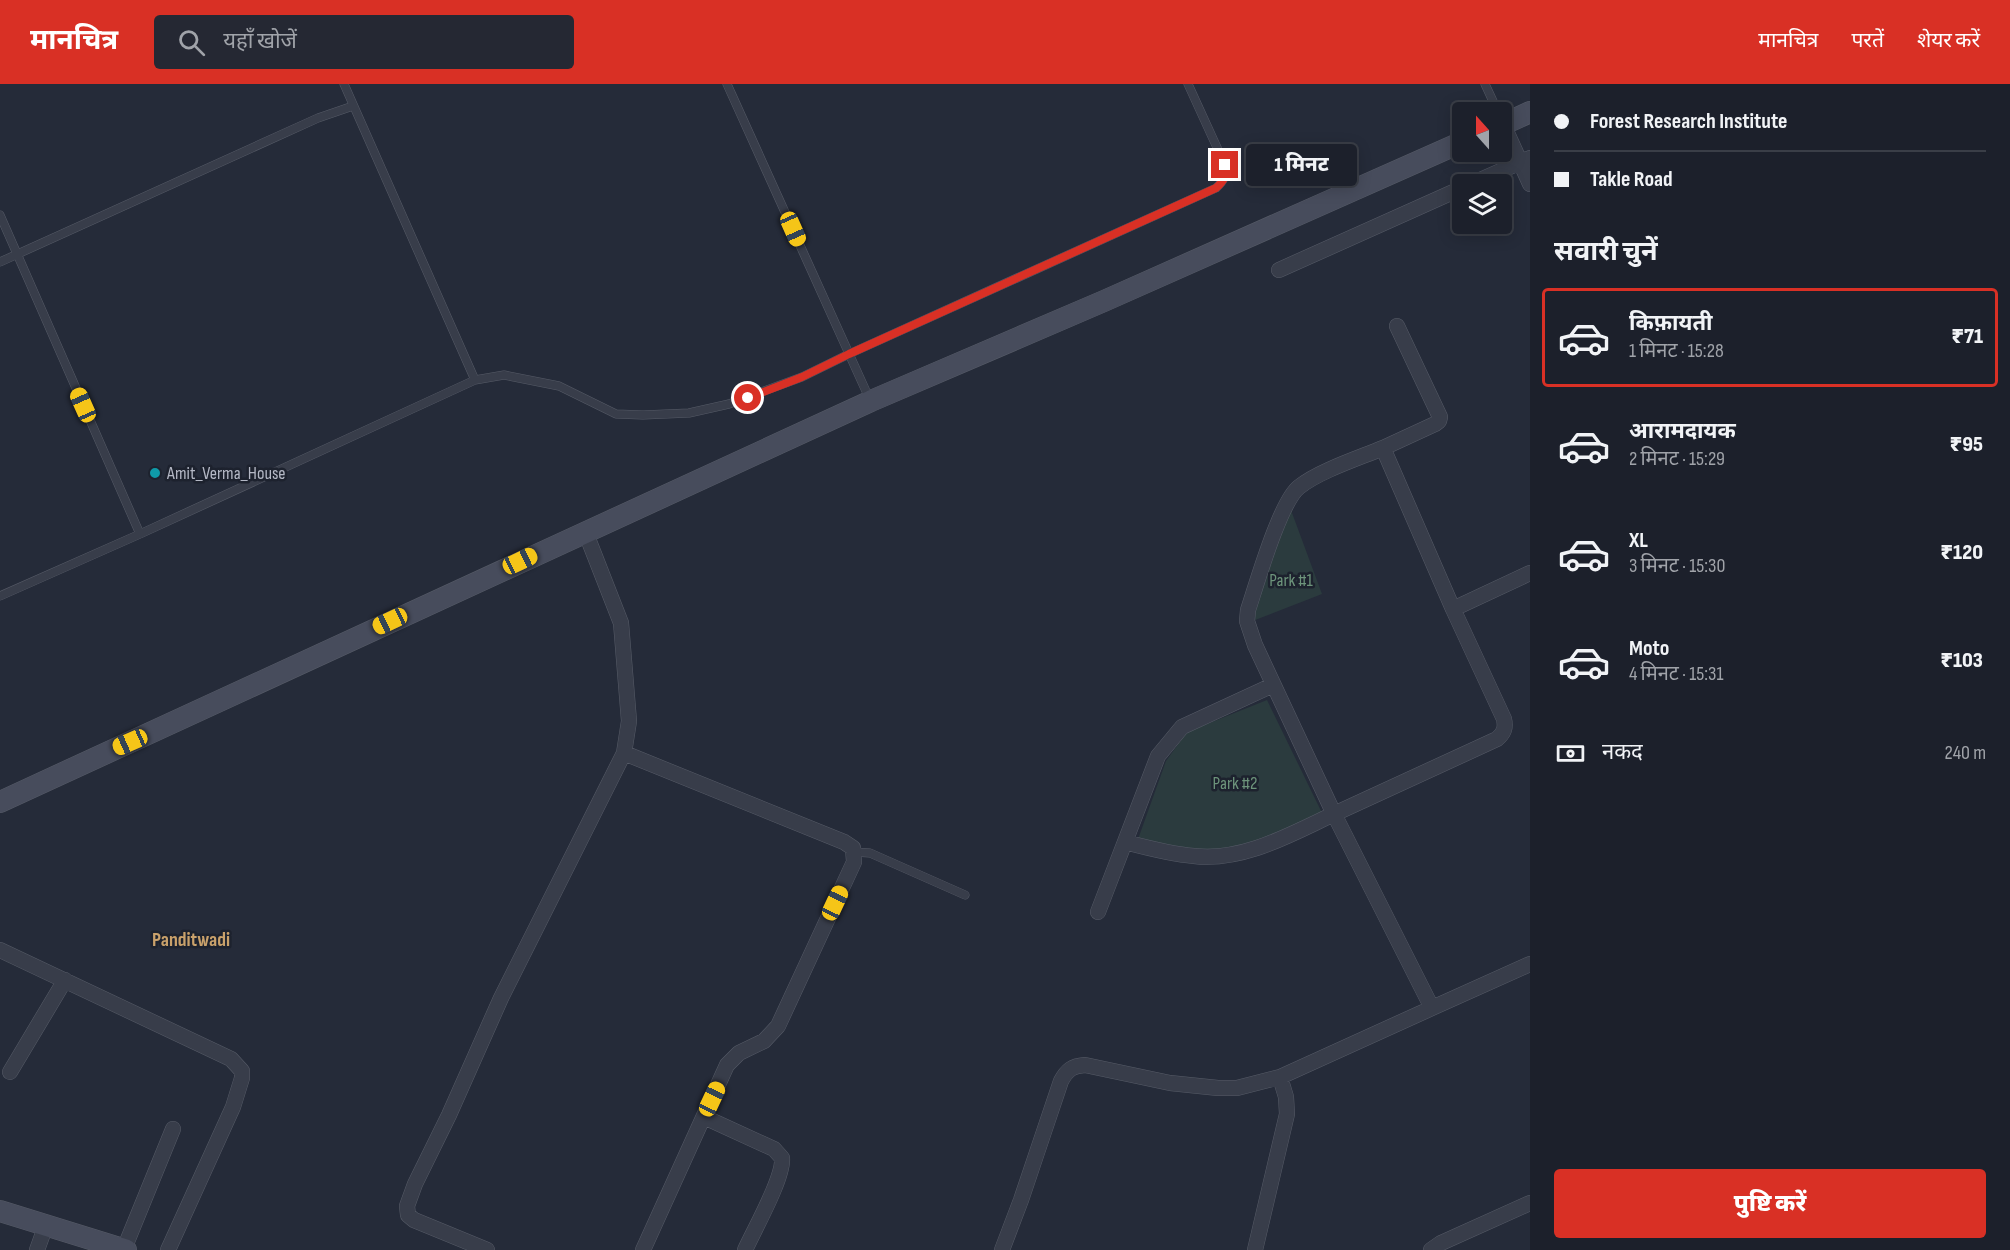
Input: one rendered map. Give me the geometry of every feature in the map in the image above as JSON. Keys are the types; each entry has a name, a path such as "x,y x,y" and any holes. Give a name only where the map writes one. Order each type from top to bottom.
{"main road":[{"path":"1512,117 1530,112"},
{"path":"0,802 871,401 1104,301 1452,146"},
{"path":"0,1211 125,1250"}],"street":[{"path":"1512,138 1525,160 1530,184"},
{"path":"1494,174 1525,160"},
{"path":"1280,270 1452,193"},
{"path":"1397,326 1440,417 1439,422 1310,479 1297,488 1282,513 1248,610 1247,621 1273,685 1334,814 1432,1008"},
{"path":"1125,842 1196,856 1230,855 1279,839 1497,739 1503,734 1504,719 1383,448"},
{"path":"486,1250 414,1220 408,1215 407,1206 501,998 624,753 629,721 621,623 585,531"},
{"path":"1453,609 1530,573"},
{"path":"1098,912 1158,756 1182,727 1273,685"},
{"path":"624,753 850,844 854,852 854,862 778,1026 764,1041 739,1053 728,1065 643,1250"},
{"path":"0,950 231,1059 242,1071 242,1078 232,1107 168,1250"},
{"path":"1002,1250 1022,1200 1060,1081 1066,1071 1074,1066 1085,1065 1170,1083 1237,1088 1280,1077 1530,964"},
{"path":"10,1072 65,980"},
{"path":"1255,1250 1287,1114 1286,1097 1280,1077"},
{"path":"704,1117 774,1149 782,1158 783,1164 777,1181 745,1250"},
{"path":"125,1250 172,1129"},
{"path":"1431,1250 1441,1242 1530,1203"},
{"path":"37,1250 46,1226"}],"lane":[{"path":"344,84 475,381"},
{"path":"727,84 871,401"},
{"path":"0,596 475,381 504,375 559,386 616,414 643,415 689,413 729,404 802,377 1216,188 1227,173 1225,165 1188,84"},
{"path":"1485,84 1493,102"},
{"path":"0,262 318,118 353,106"},
{"path":"0,216 140,534"},
{"path":"854,852 870,854 964,895"}],"green space":[{"name":"Park #1","path":"1288,502 1322,594 1250,622"},
{"name":"Park #2","path":"1267,700 1323,815 1257,846 1183,852 1137,842 1166,761 1187,732"}],"place":[{"name":"Amit_Verma_House","path":"155,473"}],"district":[{"name":"Panditwadi","path":"191,939"}],"route":[{"path":"748,398 802,377 1216,188 1227,173 1225,165"}]}
